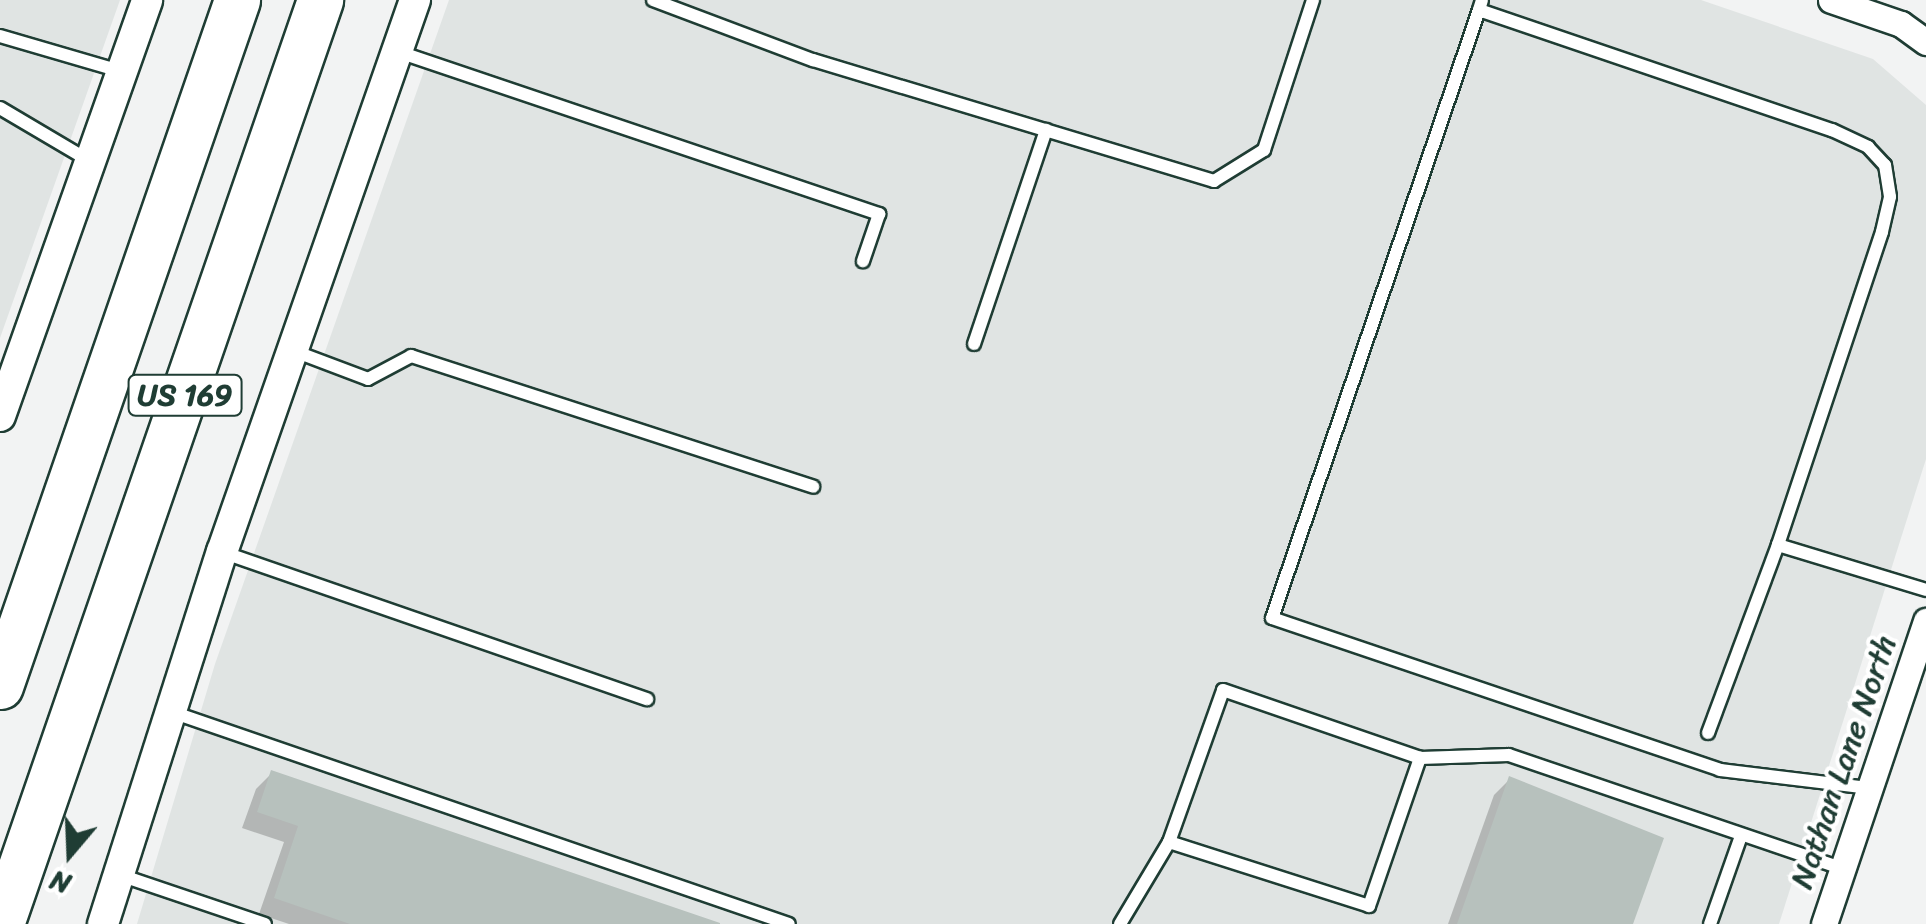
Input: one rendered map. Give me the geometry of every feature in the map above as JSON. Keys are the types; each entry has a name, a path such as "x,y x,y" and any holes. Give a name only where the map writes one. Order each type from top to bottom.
{"highway":[{"name":"US 169","path":"0,686 237,0"},
{"name":"US 169","path":"1,924 320,0"},
{"path":"11,924 48,789"}],"street":[{"path":"0,416 147,0"},
{"path":"103,924 222,552 414,0"},
{"path":"1831,0 1902,24 1926,42"},
{"name":"Nathan Lane North","path":"1824,924 1926,622"}],"lane":[{"path":"653,0 813,60 1214,181 1264,150 1314,0"},
{"path":"1708,733 1778,546 1882,232 1890,197 1885,166 1868,147 1832,130 1481,5 1272,618 1720,770 1868,788"},
{"path":"0,36 122,72"},
{"path":"397,52 879,214 862,261"},
{"path":"0,108 90,162"},
{"path":"974,344 1046,130"},
{"path":"292,350 368,379 411,356 813,486"},
{"path":"1778,546 1926,590"},
{"path":"222,552 647,699"},
{"path":"1120,924 1169,842 1223,690 1420,758 1509,755 1840,868"},
{"path":"169,712 789,924"},
{"path":"1169,842 1369,906 1420,758"},
{"path":"1710,924 1740,836"},
{"path":"118,874 264,924"}],"shaded area":[{"path":"0,0 120,0 0,338"},
{"path":"449,0 1701,0 1873,59 1926,105 1926,459 1779,924 137,924 215,664"}],"building":[{"path":"271,770 720,924 350,924 274,898 298,826 257,812"},
{"path":"1509,776 1664,838 1633,924 1457,924"}]}
